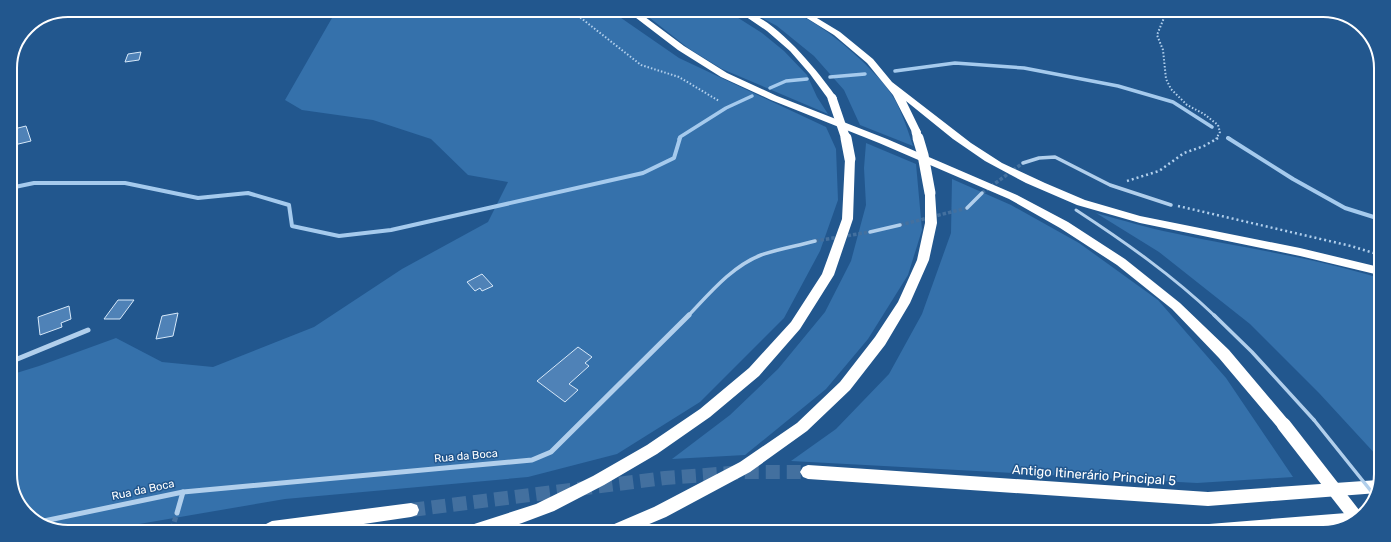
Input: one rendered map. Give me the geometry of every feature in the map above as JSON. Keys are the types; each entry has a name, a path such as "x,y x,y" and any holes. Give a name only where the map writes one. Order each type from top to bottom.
{"highway":[{"path":"639,17 681,48 724,75 774,98 883,141 1013,197 1064,225 1121,262 1176,306 1224,354 1284,425 1355,514"},
{"path":"492,525 547,506 644,456 707,413 763,365 802,318 830,270 841,242 849,208 851,174 850,159 841,119 832,98 816,74 797,52 777,34 751,17"},
{"path":"811,17 839,35 868,60 890,84 936,122 979,153 1018,174 1064,195 1115,213 1330,258 1374,270"},
{"path":"630,525 660,512 746,467 802,427 844,386 880,341 904,302 923,260 931,223 930,193 923,155 910,115 890,84"},
{"name":"Antigo Itinerário Principal 5","path":"808,472 1208,499 1372,487"},
{"path":"301,525 411,510"},
{"path":"1288,525 1346,520"}],"street":[{"path":"1023,163 1037,157 1046,156 1055,158 1110,186 1171,204"},
{"path":"966,208 982,193"},
{"path":"870,232 900,224"},
{"name":"Rua da Boca","path":"46,520 183,492 532,460 550,452 725,279 743,264 761,255 815,240"},
{"path":"17,359 88,330"},
{"path":"178,514 183,492"}],"lane":[{"path":"1076,210 1137,250 1184,288 1244,344 1314,420 1371,491"}],"path":[{"path":"580,17 640,65 679,77 719,101"},
{"path":"1110,186 1159,171 1184,153 1204,146 1218,138 1220,132 1218,125 1204,114 1187,105 1171,89 1166,79 1164,50 1157,35 1164,17"},
{"path":"1171,204 1351,246 1374,253"}],"shaded area":[{"path":"333,17 620,17 679,58 826,127 836,149 838,200 820,251 784,318 700,402 617,454 528,477 285,499 133,525 61,525 45,520 37,515 27,505 18,484 17,373 116,338 162,362 213,367 314,327 402,269 488,222 508,182 468,175 431,139 373,120 302,110 285,100"},
{"path":"649,17 737,17 762,33 784,51 807,75 817,97 828,114 722,69 688,48"},
{"path":"760,17 803,17 833,36 849,49 888,89 900,111 913,146 860,125 844,90 814,56 777,26"},
{"path":"866,143 916,164 922,230 908,275 868,339 826,389 745,455 672,459 730,415 778,369 825,312 851,261 866,205 864,168"},
{"path":"952,179 1011,205 1079,243 1158,300 1226,378 1293,477 1197,483 791,461 836,429 889,374 922,314 951,233"},
{"path":"1096,213 1163,231 1303,258 1374,277 1374,453 1319,393 1250,324 1159,252"}],"building":[{"path":"141,52 139,60 125,62 128,54"},
{"path":"26,126 31,141 17,144 17,128"},
{"path":"482,274 493,286 482,291 480,288 475,291 467,282"},
{"path":"118,300 134,300 120,319 104,319"},
{"path":"69,306 71,319 61,323 62,327 40,335 38,317"},
{"path":"178,313 173,336 156,339 162,316"},
{"path":"578,347 592,357 585,363 589,366 569,384 578,390 565,402 537,381"}],"waterway":[{"path":"895,71 955,63 1024,68 1118,86 1173,102 1212,127"},
{"path":"830,77 865,74"},
{"path":"770,88 786,81 807,79"},
{"path":"679,139 726,108 752,96"},
{"path":"17,187 34,183 125,183 198,198 248,193 289,205 292,226 339,236 391,230 643,173 674,158 680,138"},
{"path":"1230,139 1228,138 1293,179 1345,208 1374,217"}],"tunnel":[{"path":"982,193 1023,163"},
{"path":"900,225 967,208"},
{"path":"815,241 870,232"},
{"path":"411,510 665,478 744,472 808,472"},
{"path":"173,525 177,513"}]}
